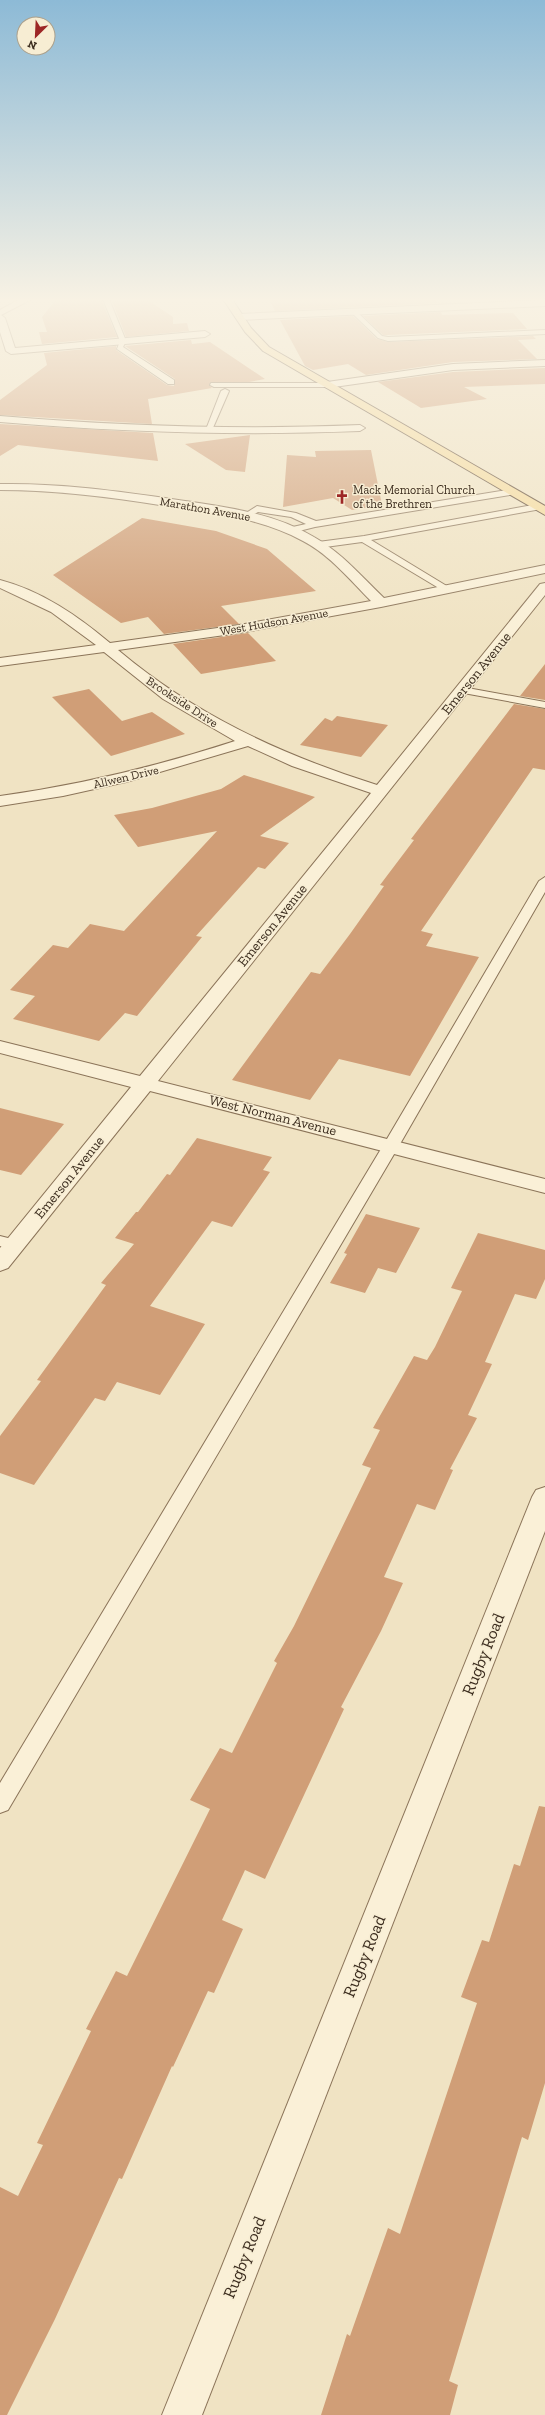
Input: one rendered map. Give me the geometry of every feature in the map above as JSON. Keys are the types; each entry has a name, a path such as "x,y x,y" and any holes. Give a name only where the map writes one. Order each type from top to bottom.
{"main road":[{"path":"373,412 541,509"}],"street":[{"path":"0,419 93,426 208,430 360,428"},
{"name":"Marathon Avenue","path":"0,487 40,487 84,490 247,515 291,530 318,544 381,604"},
{"name":"West Hudson Avenue","path":"0,662 240,629 381,604 545,570"},
{"name":"Brookside Drive","path":"0,584 48,604 73,619 168,696 249,741 318,770 381,791"},
{"name":"Emerson Avenue","path":"0,1263 7,1243 143,1084 545,587"},
{"name":"Allwen Drive","path":"0,801 127,778 183,764 249,741"},
{"name":"West Norman Avenue","path":"0,1047 143,1084 392,1144 545,1186"},
{"name":"Rugby Road","path":"182,2415 542,1514"}],"lane":[{"path":"208,430 216,412"},
{"path":"291,530 315,524 513,492"},
{"path":"247,515 257,509 292,514 315,524"},
{"path":"318,544 364,539 541,509"},
{"path":"364,539 369,544 447,590"},
{"path":"462,690 545,705"},
{"path":"0,1803 392,1144 545,881"}],"building":[{"path":"0,412 150,412 152,424 0,415"},
{"path":"0,424 153,433 158,461 18,445 0,456"},
{"path":"250,435 245,472 226,470 185,444"},
{"path":"371,450 382,505 352,510 333,498 283,507 287,455 316,457 315,451"},
{"path":"142,518 216,531 267,549 316,591 221,606 239,624 164,634 148,617 121,623 53,575"},
{"path":"248,633 276,661 201,674 173,644"},
{"path":"545,664 545,700 520,696"},
{"path":"89,689 122,721 152,712 185,734 111,756 52,697"},
{"path":"514,704 545,709 545,770 533,768 421,931 433,934 426,946 479,957 410,1076 339,1059 310,1100 232,1080 311,972 320,974 350,934 384,886 380,885 414,840 411,839"},
{"path":"337,716 388,725 361,757 300,745 325,718 332,721"},
{"path":"244,775 315,797 260,836 289,843 265,869 258,867 196,936 202,937 137,1016 125,1013 99,1041 13,1019 35,996 10,990 53,945 68,948 90,924 124,931 217,831 138,847 114,815 152,808 221,789"},
{"path":"0,1108 64,1124 21,1175 0,1170"},
{"path":"197,1138 272,1157 263,1170 270,1172 232,1227 212,1221 150,1306 205,1324 160,1395 117,1382 105,1401 95,1398 34,1485 0,1473 0,1436 41,1381 37,1380 106,1285 101,1283 134,1244 115,1238 136,1212 138,1212 167,1174 170,1175"},
{"path":"366,1214 420,1228 396,1273 378,1268 365,1293 330,1283 347,1254 344,1253"},
{"path":"478,1233 545,1250 545,1279 536,1299 515,1294 485,1362 492,1364 468,1415 477,1418 450,1469 453,1470 435,1510 417,1504 384,1577 403,1583 381,1631 341,1707 344,1709 265,1879 245,1870 222,1920 243,1929 214,1993 208,1991 173,2067 172,2066 122,2179 119,2178 55,2319 7,2415 0,2415 0,2187 18,2196 43,2145 37,2143 91,2031 86,2029 116,1971 127,1976 210,1809 190,1800 220,1748 232,1753 277,1663 274,1661 294,1626 371,1468 362,1465 380,1430 373,1428 414,1356 427,1360 435,1347 462,1291 451,1288"},
{"path":"539,1806 545,1807 545,2083 528,2140 522,2137 449,2381 458,2385 450,2415 321,2415 347,2334 350,2336 388,2228 400,2234 477,2003 461,1997 482,1940 489,1942 514,1864 520,1866"}],"place":[{"name":"Mack Memorial Church of the Brethren","path":"342,497"}]}
